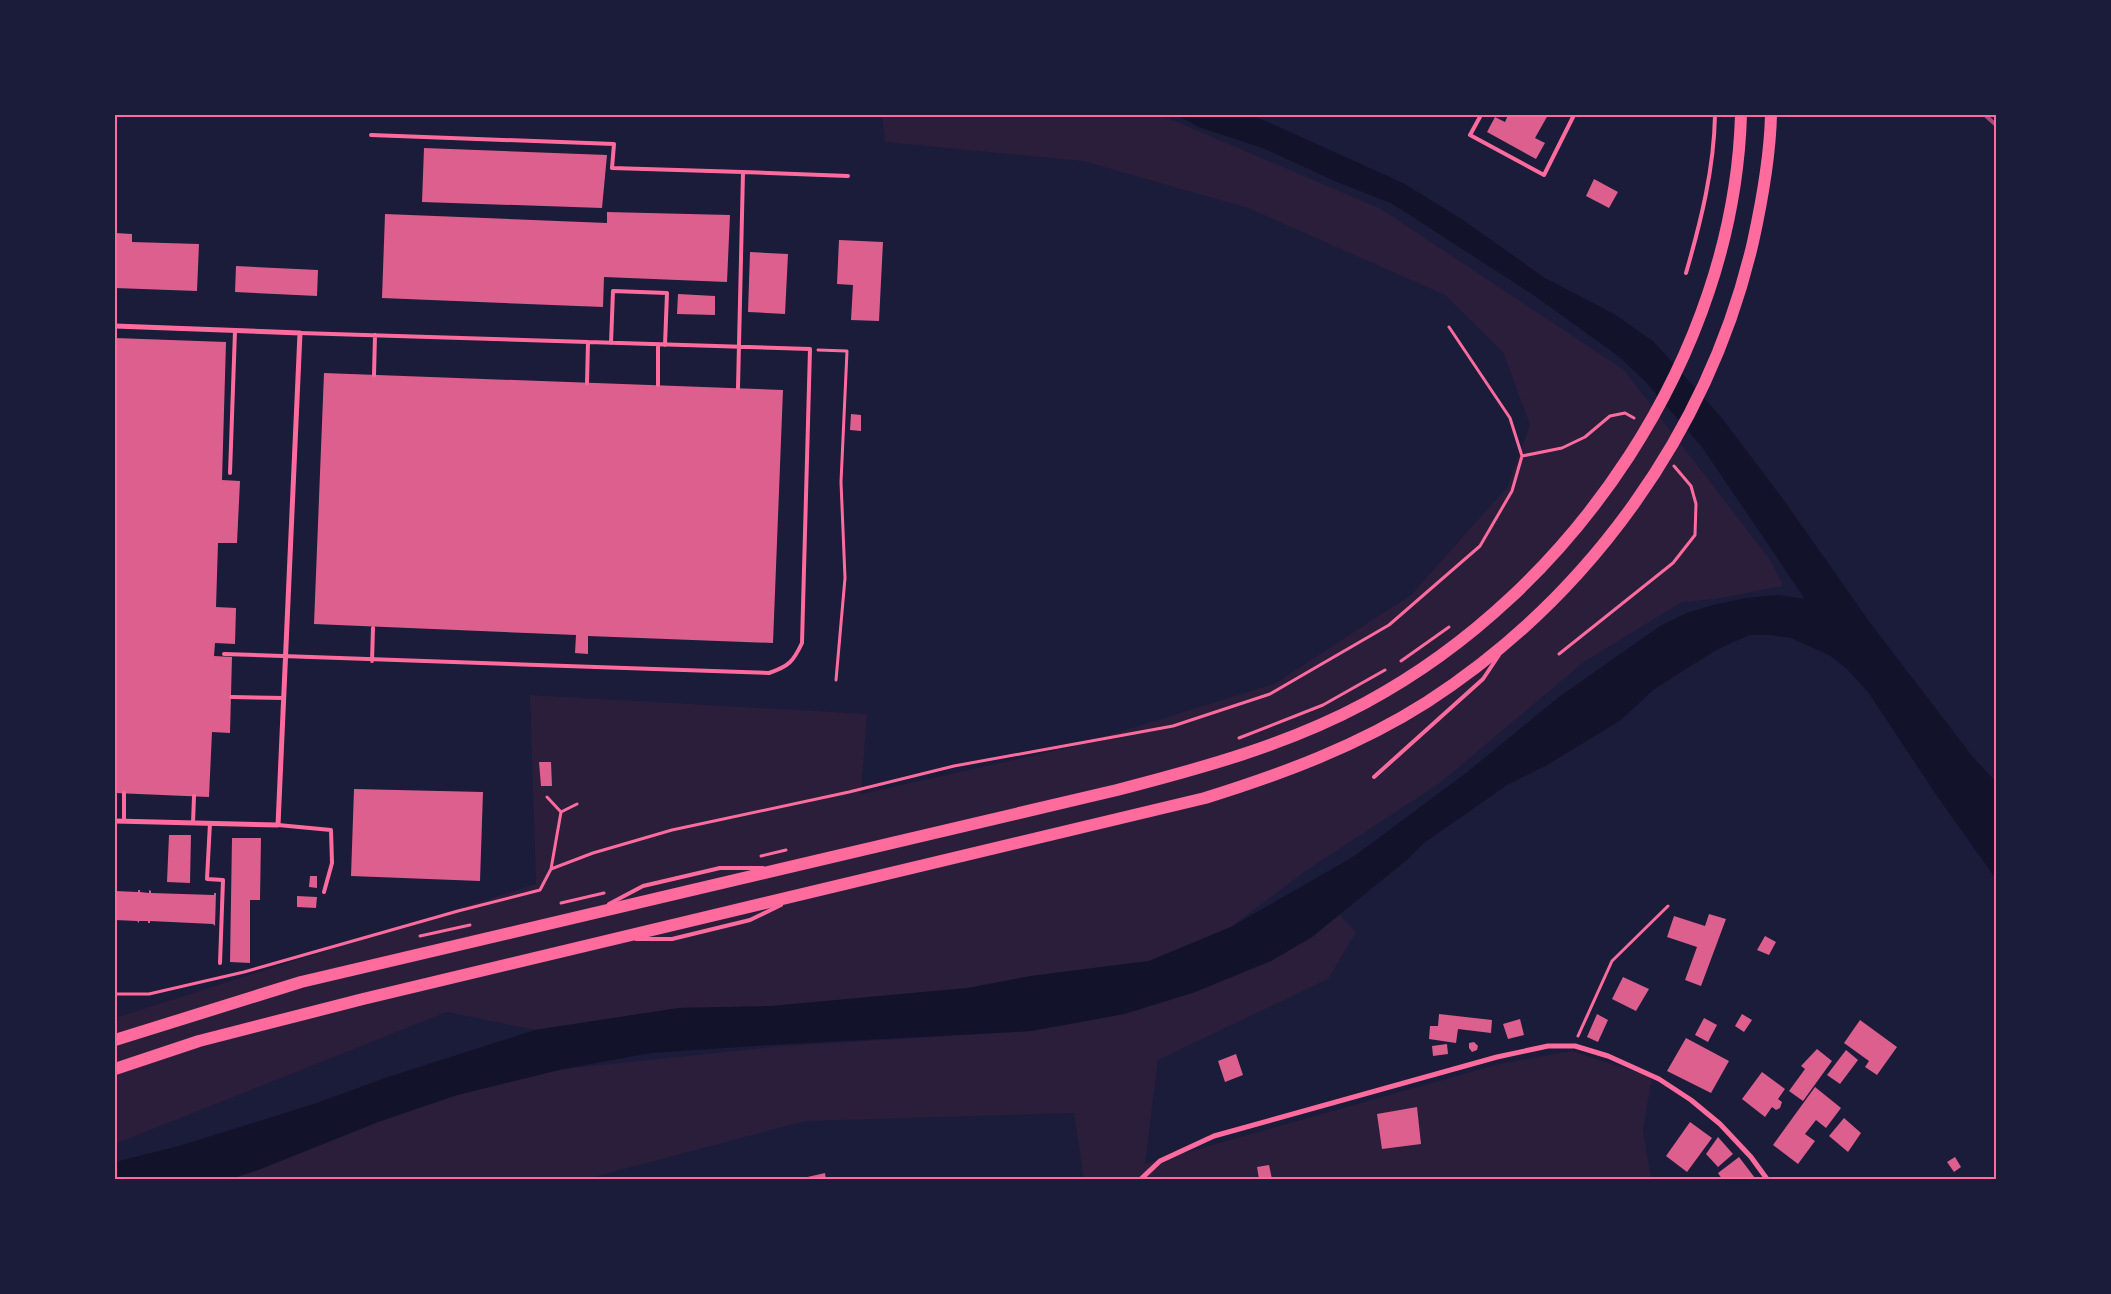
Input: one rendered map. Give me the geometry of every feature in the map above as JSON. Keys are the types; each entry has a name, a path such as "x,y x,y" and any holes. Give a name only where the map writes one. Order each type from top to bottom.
{"main road":[{"path":"115,1040 301,982 1089,797 1215,764 1303,732 1357,707 1408,677 1445,652 1506,603 1552,557 1594,506 1627,461 1659,407 1683,358 1703,307 1720,250 1732,199 1741,115"},
{"path":"115,1069 199,1041 458,975 1127,818 1204,798 1266,779 1325,756 1379,730 1427,702 1475,668 1508,641 1574,579 1617,528 1649,484 1685,422 1707,379 1726,332 1749,259 1760,209 1771,133 1771,115"}],"street":[{"path":"115,326 300,333 278,825 115,821"},
{"path":"1141,1179 1160,1161 1214,1136 1497,1057 1548,1046 1575,1046 1608,1056 1659,1078 1691,1100 1720,1124 1751,1157 1767,1179"}],"lane":[{"path":"1481,115 1470,135 1544,175 1574,115"},
{"path":"1686,273 1703,212 1712,152 1715,115"},
{"path":"370,135 614,144 612,168 848,176"},
{"path":"738,388 743,172"},
{"path":"611,343 613,291 667,293 665,344"},
{"path":"230,473 236,331"},
{"path":"224,654 372,661 769,673 785,667 795,659 802,642 810,349 300,333"},
{"path":"374,375 375,335"},
{"path":"588,342 588,383"},
{"path":"658,344 658,385"},
{"path":"372,661 373,628"},
{"path":"1374,777 1483,679 1508,641"},
{"path":"230,697 284,698"},
{"path":"124,794 124,821"},
{"path":"193,823 194,796"},
{"path":"210,823 207,879 223,880 220,963"},
{"path":"278,825 331,830 332,862 324,892"}],"path":[{"path":"551,869 593,853 672,830 849,792 954,766 1173,726 1270,694 1389,624 1480,546 1512,491 1522,456 1510,418 1449,327"},
{"path":"810,349 847,352 841,482 845,578 836,680"},
{"path":"1400,661 1451,625"},
{"path":"1234,739 1322,704 1392,666"},
{"path":"547,797 561,812"},
{"path":"561,812 577,804"},
{"path":"115,994 149,994 244,972 458,911 540,890 551,869 561,812"},
{"path":"753,856 790,849"},
{"path":"560,903 606,893"},
{"path":"1575,1046 1581,1026 1612,961 1668,906"},
{"path":"419,937 476,923"}],"shaded area":[{"path":"882,115 1161,115 1381,209 1624,370 1771,561 1783,586 1716,599 1682,602 1584,662 1440,783 1307,870 1231,927 1149,961 1031,976 968,988 771,1006 679,1008 535,1030 447,1012 115,1144 115,1018 536,884 530,695 867,714 861,794 1067,748 1274,684 1411,595 1508,486 1530,425 1503,352 1445,295 1248,208 1083,161 885,142"},
{"path":"1177,115 1252,115 1403,183 1463,220 1545,278 1614,314 1654,342 1721,417 1783,499 1871,624 1972,756 1996,782 1996,879 1937,796 1868,692 1846,668 1829,655 1791,638 1749,635 1716,650 1653,690 1621,720 1547,765 1507,785 1424,843 1408,859 1312,937 1271,961 1195,992 1124,1014 1031,1031 651,1053 563,1069 457,1095 378,1122 258,1170 230,1179 115,1179 115,1162 179,1146 317,1103 385,1078 535,1030 679,1008 771,1006 968,988 1031,976 1149,961 1231,927 1353,857 1466,773 1559,697 1660,626 1687,613 1746,598 1778,595 1805,599 1702,447 1644,380 1618,356 1535,296 1391,203 1337,182 1265,149 1199,127"},
{"path":"1339,914 1356,932 1328,979 1158,1060 1145,1164 1499,1064 1572,1051 1652,1077 1643,1130 1651,1179 1084,1179 1074,1113 806,1121 586,1179 231,1179 378,1122 457,1095 563,1069 783,1046 1031,1031 1124,1014 1195,992 1312,937"}],"building":[{"path":"1508,115 1548,115 1535,138 1545,143 1536,159 1487,132 1495,117 1505,122"},
{"path":"424,148 607,155 602,208 422,202"},
{"path":"1594,179 1618,192 1609,208 1586,196"},
{"path":"607,212 730,215 727,282 604,277 603,307 382,298 385,214 607,223"},
{"path":"115,233 132,234 132,242 199,244 197,291 115,288"},
{"path":"839,240 883,242 879,321 851,320 853,285 837,284"},
{"path":"750,252 788,254 785,314 748,312"},
{"path":"236,266 318,270 317,296 235,292"},
{"path":"678,294 715,296 715,315 677,314"},
{"path":"115,338 226,342 222,480 240,481 237,543 218,543 216,607 236,608 235,644 215,643 214,656 232,657 230,733 212,732 209,797 115,793"},
{"path":"324,373 783,390 773,643 588,636 588,654 575,653 576,635 314,624"},
{"path":"851,414 861,415 861,431 850,430"},
{"path":"539,762 551,762 552,786 541,786"},
{"path":"354,789 483,792 480,881 351,876"},
{"path":"169,835 191,835 190,883 167,882"},
{"path":"232,838 261,838 260,900 250,900 250,963 230,962"},
{"path":"310,876 317,876 317,888 309,887"},
{"path":"138,890 149,893 149,890 151,893 214,895 216,893 215,926 213,924 150,921 148,923 148,921 139,921 139,923 137,921 115,920 115,891 138,892"},
{"path":"297,896 317,897 316,908 297,907"},
{"path":"1709,914 1726,919 1701,986 1685,980 1697,947 1667,937 1674,916 1705,926"},
{"path":"1765,936 1776,942 1769,955 1757,950"},
{"path":"1623,977 1649,989 1636,1011 1612,999"},
{"path":"1439,1014 1492,1020 1491,1033 1458,1029 1456,1043 1429,1039 1430,1026 1438,1026"},
{"path":"1597,1014 1608,1020 1598,1042 1587,1037"},
{"path":"1742,1014 1752,1020 1744,1032 1735,1026"},
{"path":"1704,1018 1717,1025 1708,1042 1695,1035"},
{"path":"1520,1019 1524,1035 1508,1039 1503,1024"},
{"path":"1860,1020 1897,1047 1877,1075 1865,1067 1869,1061 1844,1043"},
{"path":"1686,1038 1729,1061 1711,1093 1667,1071"},
{"path":"1474,1042 1478,1046 1477,1050 1472,1052 1469,1048 1469,1043"},
{"path":"1447,1044 1448,1054 1433,1056 1432,1046"},
{"path":"1817,1049 1832,1061 1803,1101 1789,1091 1805,1069 1801,1066"},
{"path":"1846,1050 1858,1060 1840,1084 1827,1075"},
{"path":"1236,1054 1243,1075 1225,1082 1218,1061"},
{"path":"1762,1072 1785,1089 1778,1099 1782,1102 1780,1108 1776,1110 1772,1107 1765,1117 1742,1099"},
{"path":"1815,1087 1841,1108 1826,1128 1816,1120 1805,1134 1815,1141 1798,1164 1773,1145"},
{"path":"1417,1107 1421,1144 1382,1149 1377,1114"},
{"path":"1844,1118 1861,1133 1848,1152 1829,1136"},
{"path":"1690,1122 1712,1138 1687,1172 1666,1156"},
{"path":"1718,1137 1733,1154 1718,1167 1706,1154"},
{"path":"1739,1157 1755,1178 1722,1179 1718,1173"},
{"path":"1955,1157 1961,1167 1954,1172 1947,1162"},
{"path":"1269,1165 1272,1179 1259,1179 1257,1167"},
{"path":"825,1173 826,1179 803,1179 803,1178"}],"railway":[{"path":"1985,115 1996,125"}]}
